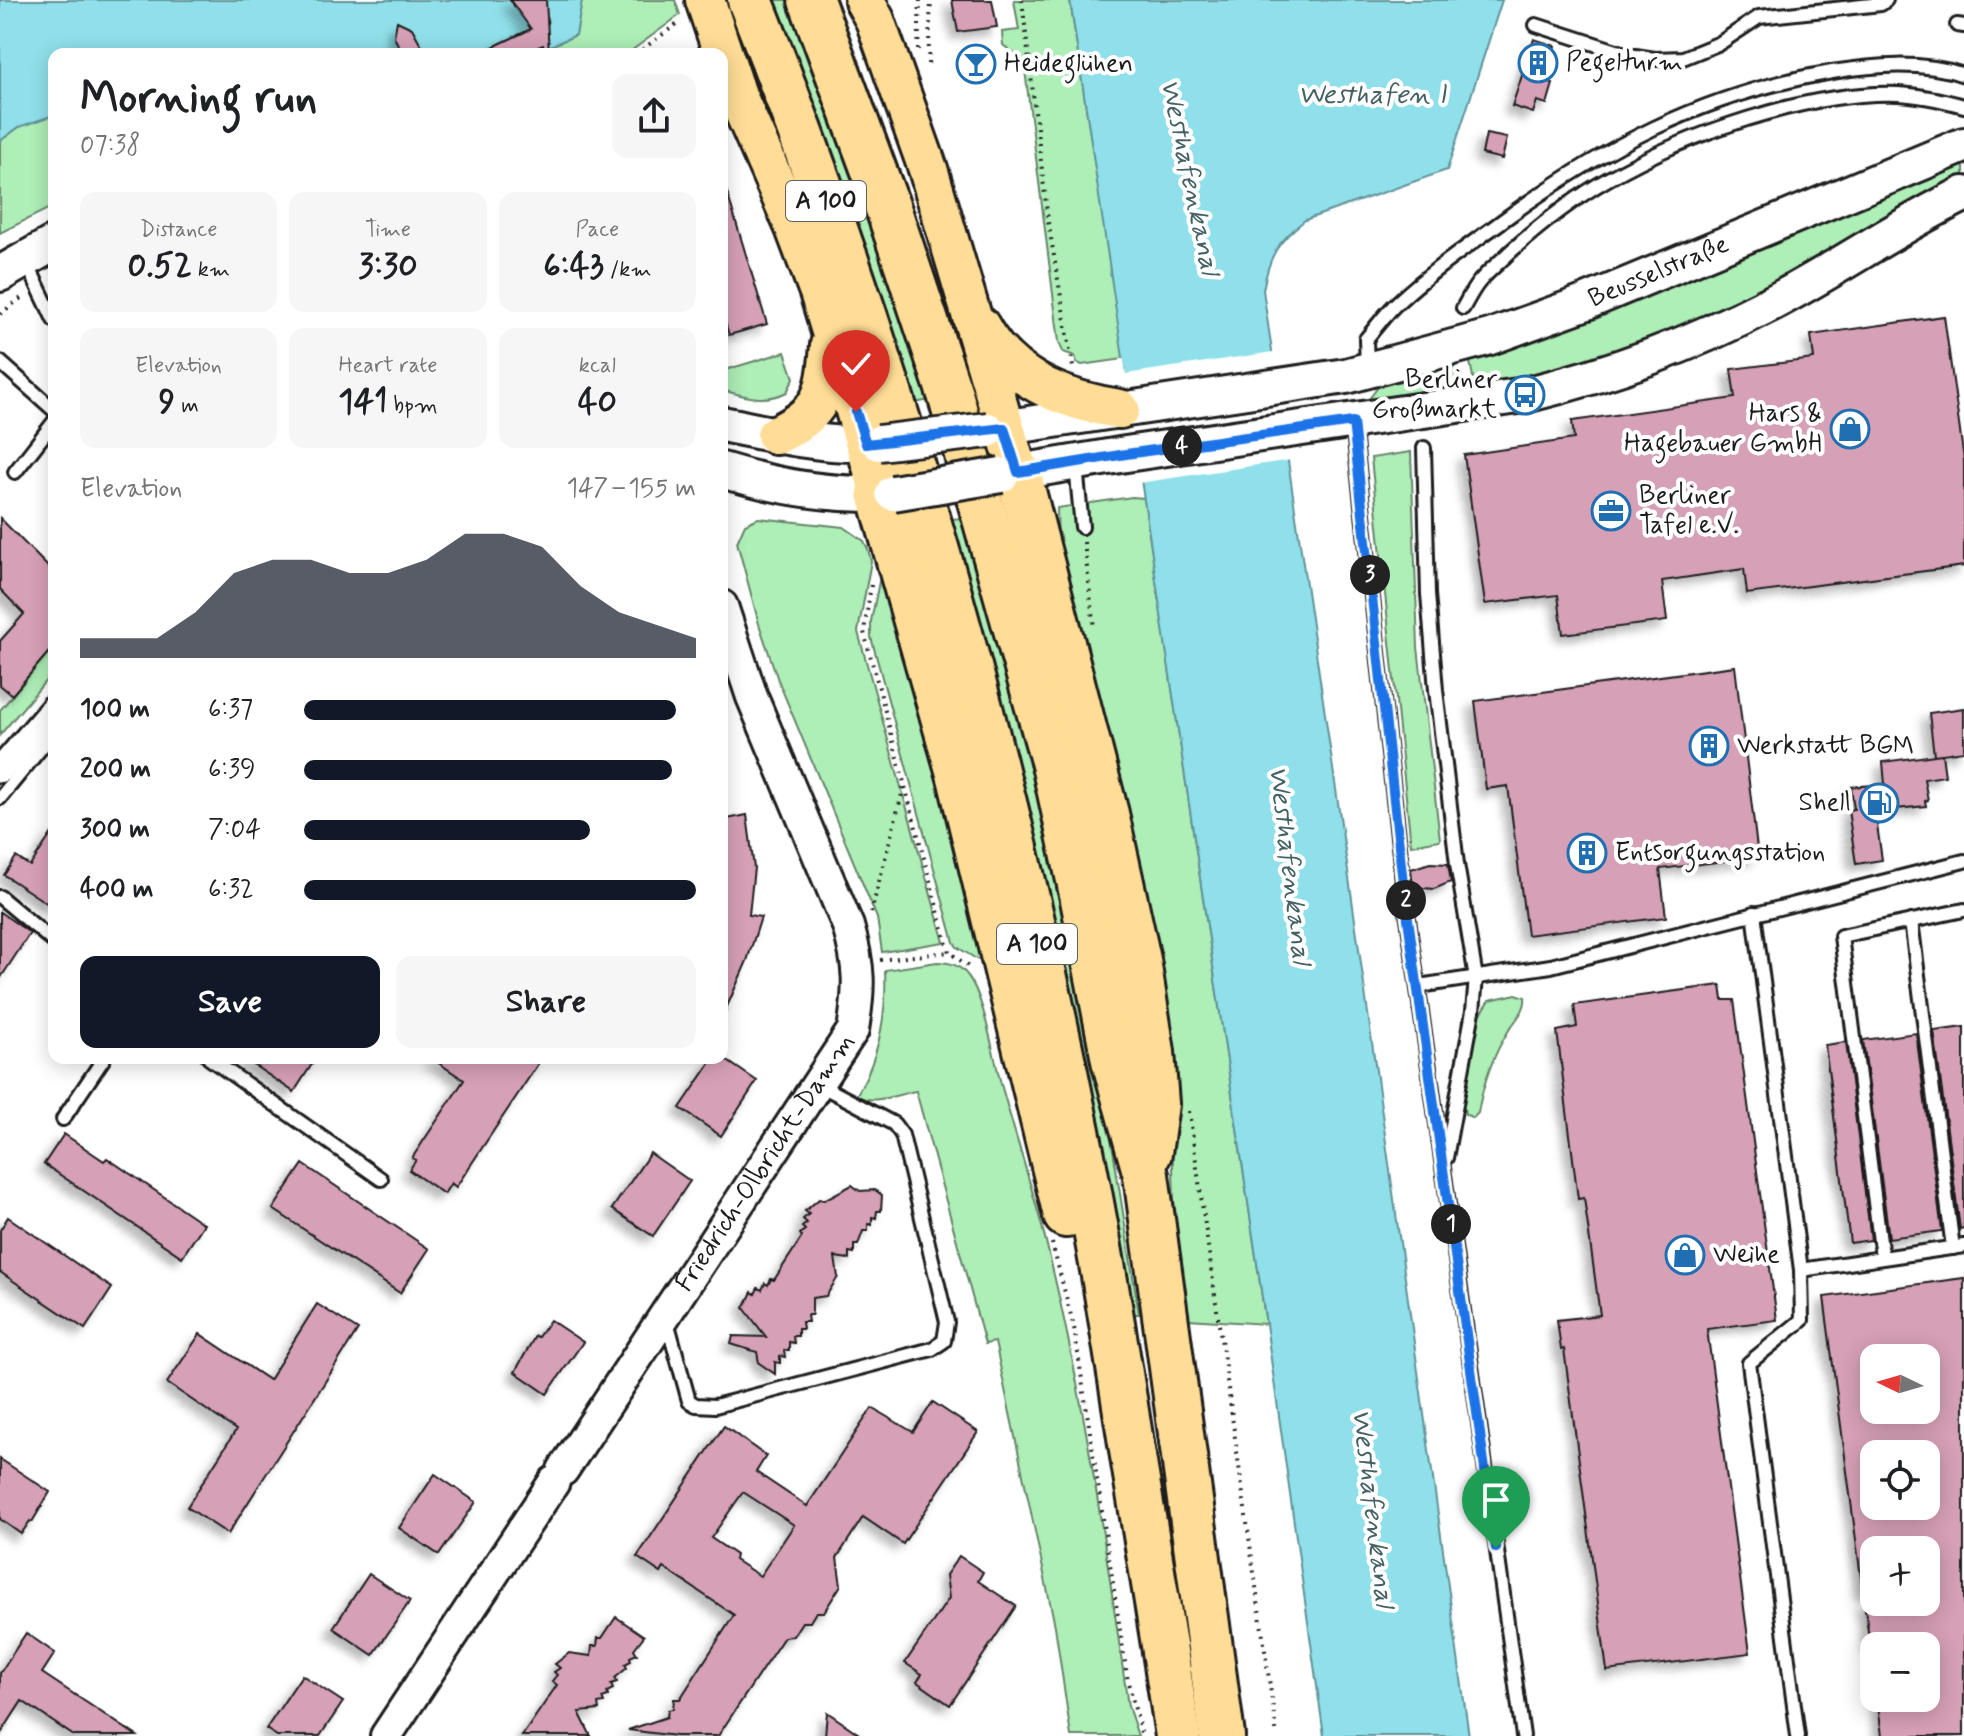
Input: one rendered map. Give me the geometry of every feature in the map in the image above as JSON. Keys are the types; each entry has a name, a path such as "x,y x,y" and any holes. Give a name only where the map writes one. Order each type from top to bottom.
{"highway":[{"name":"A 100","path":"750,0 842,245 874,341 996,768 1080,1142 1178,1736"},
{"name":"A 100","path":"811,0 916,288 995,545 1054,764 1114,1060 1146,1175 1222,1736"},
{"path":"1010,474 1078,699 1138,960 1152,1052 1156,1104 1146,1175"},
{"path":"886,493 960,777 1045,1133 1096,1329 1119,1369"}],"main road":[{"path":"864,0 875,20 917,134 968,303 996,429 1010,474"},
{"path":"696,8 715,48"},
{"path":"728,77 795,228 872,444 886,493"},
{"name":"Beusselstraße","path":"728,425 776,435 872,444 996,429 1356,373 1526,325 1964,145"},
{"path":"728,472 765,483 837,493 886,493 1525,395 1638,364 1701,338 1773,302 1964,194"},
{"path":"968,303 986,337 1032,380 1076,401 1120,409"},
{"path":"776,435 804,420 822,397 827,385 831,330"},
{"path":"1353,422 1356,373"}],"street":[{"name":"Friedrich-Olbricht-Damm","path":"386,1736 853,1030 859,996 858,962 848,926 752,697 728,624"},
{"path":"0,770 48,714"}],"lane":[{"path":"1536,25 1629,55 1655,59 1683,58 1720,43 1759,17 1881,4 1886,0"},
{"path":"1356,373 1366,339 1396,303 1550,186 1643,132 1757,87 1812,75 1884,66 1920,66 1964,75"},
{"path":"1463,308 1480,281 1572,202 1608,178 1692,139 1779,110 1862,95 1932,96 1964,106"},
{"path":"35,253 48,299"},
{"path":"0,362 48,405"},
{"path":"1353,422 1402,871 1523,1736"},
{"path":"15,472 48,430"},
{"path":"1424,448 1428,594 1436,690 1457,864 1476,978 1444,1173"},
{"path":"1076,462 1082,527"},
{"path":"0,798 48,739"},
{"path":"1419,986 1551,966 1964,861"},
{"path":"0,897 48,937"},
{"path":"1882,1257 1841,936 1964,910"},
{"path":"1754,913 1801,1270 1802,1320 1749,1363 1798,1736"},
{"path":"1801,1270 1959,1247 1911,921"},
{"path":"63,1119 100,1064"},
{"path":"218,1064 381,1179"},
{"path":"666,1314 685,1391 689,1401 696,1405 715,1406 932,1349 944,1341 947,1322 902,1135 894,1124 818,1084"}],"path":[{"path":"918,51 920,0"},
{"path":"928,64 931,0"},
{"path":"1022,0 1048,221 1073,367"},
{"path":"644,48 696,8"},
{"path":"873,574 864,632 949,952 983,977"},
{"path":"870,918 905,784"},
{"path":"858,962 949,952"},
{"path":"1188,1105 1277,1736"},
{"path":"1050,1236 1074,1327 1128,1682 1142,1736"}],"green space":[{"path":"582,0 675,0 680,15 635,48 546,48 576,35"},
{"path":"767,0 795,0 937,399 907,404"},
{"path":"1014,0 1070,0 1124,359 1082,365 1077,363 1075,356 1063,352 1059,342 1024,62 1003,45 1002,32 1019,30"},
{"path":"48,117 48,209 0,233 0,141 19,127"},
{"path":"1964,159 1964,178 1745,303 1659,342 1476,392 1469,357"},
{"path":"785,352 794,378 787,392 763,398 747,397 728,392 728,369"},
{"path":"1453,362 1460,393 1371,402 1369,399 1381,383"},
{"path":"1411,452 1418,647 1440,840 1411,845 1371,458"},
{"path":"1144,498 1266,1324 1188,1319 1174,1201 1171,1103 1058,544 1057,508"},
{"path":"972,517 1000,613 1106,1105 1139,1314 1128,1314 942,520"},
{"path":"758,518 844,527 864,541 868,549 871,561 858,632 944,942 882,952 877,918 778,680 759,624 737,542 745,524"},
{"path":"884,557 987,957 978,960 954,942 871,637 871,621"},
{"path":"48,653 48,678 0,735 0,710"},
{"path":"937,962 962,969 974,986 1044,1233 1084,1422 1128,1706 1138,1736 1071,1736 1055,1626 995,1342 985,1344 916,1091 878,1099 856,1096 871,1066 880,1035 885,1003 885,970"},
{"path":"1516,994 1525,997 1524,1006 1498,1049 1478,1113 1473,1118 1465,1114 1463,1102 1480,1015 1490,1000"}],"water":[{"path":"0,0 582,0 576,35 546,48 48,48 48,117 19,127 0,141"},
{"path":"1070,0 1502,0 1447,170 1305,220 1287,235 1276,250 1263,290 1469,1736 1324,1736"}],"pier":[{"path":"1273,345 1293,468 1291,460 1139,483 1140,494 1120,359 1124,359 1126,374 1273,352"}],"building":[{"path":"510,0 546,0 549,48 543,45 536,48 491,48 531,29"},
{"path":"952,0 992,0 997,27 958,32"},
{"path":"397,21 412,28 423,48 400,48 394,37"},
{"name":"Pegelturm","path":"1534,39 1555,46 1544,81 1553,84 1547,104 1537,101 1533,113 1512,106"},
{"path":"1486,134 1507,138 1502,159 1482,154"},
{"path":"728,196 767,324 729,335 728,332"},
{"path":"1944,316 1964,460 1964,566 1747,594 1744,569 1662,581 1667,621 1563,634 1558,595 1485,604 1464,455 1574,439 1572,421 1735,398 1731,369 1814,359 1811,335"},
{"path":"0,518 48,567 48,653 12,695 0,685 0,641 24,614 0,589"},
{"name":"Entsorgungsstation","path":"1735,666 1758,857 1660,869 1666,917 1527,935 1508,786 1486,789 1475,701"},
{"path":"1964,708 1964,751 1934,755 1929,713"},
{"path":"1942,754 1945,776 1924,779 1928,800 1925,801 1926,806 1875,811 1882,860 1856,864 1848,810 1854,809 1851,787 1885,784 1883,762"},
{"path":"747,815 754,868 749,915 761,917 747,961 728,1004 728,819"},
{"path":"48,839 48,904 4,875 16,857 30,866"},
{"path":"1430,863 1448,864 1451,882 1434,889 1413,887 1411,869"},
{"path":"0,912 30,933 0,979"},
{"path":"1721,985 1723,1000 1734,1000 1777,1320 1707,1329 1750,1653 1607,1671 1564,1349 1561,1350 1557,1320 1600,1315 1584,1198 1578,1199 1557,1031 1577,1027 1574,1005"},
{"path":"1964,1027 1964,1228 1960,1229 1934,1031"},
{"path":"1916,1033 1942,1231 1889,1238 1863,1040"},
{"path":"1846,1042 1871,1240 1850,1243 1825,1045"},
{"path":"728,1061 757,1081 721,1136 680,1108 710,1064 728,1064"},
{"path":"252,1064 312,1064 294,1092"},
{"path":"440,1064 538,1064 456,1187 451,1183 444,1194 409,1170 416,1160 412,1158 464,1080"},
{"path":"64,1134 104,1161 107,1158 204,1224 182,1257 44,1164"},
{"path":"650,1153 690,1181 653,1236 612,1209"},
{"path":"303,1164 429,1249 400,1293 273,1209"},
{"path":"852,1185 860,1191 875,1190 882,1195 881,1211 877,1211 876,1218 872,1217 872,1225 868,1224 868,1231 863,1231 858,1245 854,1245 854,1253 849,1252 849,1259 835,1257 838,1277 826,1296 812,1298 812,1315 807,1315 808,1322 802,1322 803,1329 798,1329 798,1336 793,1336 794,1343 789,1342 789,1350 784,1350 785,1357 780,1356 780,1363 775,1362 775,1374 759,1363 757,1352 731,1344 733,1336 766,1337 744,1308 752,1292 755,1294 758,1288 762,1290 765,1283 768,1285 771,1279 774,1280 802,1237 800,1234 805,1230 802,1227 807,1223 803,1219 809,1214 805,1211 819,1199 824,1200"},
{"path":"8,1217 112,1288 85,1329 0,1272 0,1230"},
{"path":"1964,1278 1964,1736 1882,1736 1879,1712 1940,1712 1940,1632 1868,1632 1866,1616 1940,1616 1940,1536 1860,1536 1860,1570 1824,1297"},
{"path":"317,1304 358,1330 228,1534 187,1507 236,1430 167,1383 200,1334 269,1380"},
{"path":"550,1320 583,1342 547,1394 515,1372 535,1336 538,1337"},
{"path":"933,1402 978,1432 903,1544 863,1517 837,1558 841,1585 824,1612 816,1612 810,1622 802,1622 793,1636 784,1637 718,1736 676,1736 628,1730 667,1717 668,1710 673,1709 674,1699 680,1699 734,1615 664,1568 661,1573 637,1557 724,1426 766,1456 756,1472 807,1506 872,1408 913,1432","holes":["743,1492 794,1525 760,1576 735,1560 736,1555 711,1538"]},
{"path":"0,1459 50,1492 21,1534 0,1519"},
{"path":"435,1474 476,1502 439,1555 399,1528"},
{"path":"959,1556 983,1572 978,1581 1016,1606 950,1705 917,1682 922,1674 905,1663 949,1598 946,1575"},
{"path":"369,1574 410,1601 373,1655 333,1628"},
{"path":"616,1617 644,1636 634,1649 637,1654 630,1657 631,1661 625,1664 627,1668 615,1678 617,1682 611,1684 613,1689 602,1698 604,1703 598,1704 599,1710 579,1712 591,1736 522,1736 557,1685 552,1681 557,1675 554,1672 560,1668 555,1664 569,1653 591,1656 592,1646 597,1646 598,1638 602,1638"},
{"path":"26,1633 55,1653 42,1673 137,1736 74,1736 22,1701 0,1735 0,1673"},
{"path":"302,1675 343,1702 320,1736 277,1736 266,1729"},
{"path":"827,1712 862,1736 825,1736"}],"place":[{"name":"Pegelturm","path":"1538,63"},
{"name":"Heideglühen","path":"976,64"},
{"name":"Berliner Großmarkt","path":"1525,395"},
{"name":"Hars & Hagebauer GmbH","path":"1850,429"},
{"name":"Berliner Tafel e.V.","path":"1611,511"},
{"name":"Werkstatt BGM","path":"1709,746"},
{"name":"Shell","path":"1879,803"},
{"name":"Entsorgungsstation","path":"1587,853"},
{"name":"Weihe","path":"1685,1255"}],"route":[{"path":"856,412 866,444 1004,428 1018,472 1353,422 1403,883 1496,1548"}],"water label":[{"name":"Westhafen I","path":"1372,95"},
{"name":"Westhafenkanal","path":"1189,177"},
{"name":"Westhafenkanal","path":"1289,865"},
{"name":"Westhafenkanal","path":"1372,1508"}]}
